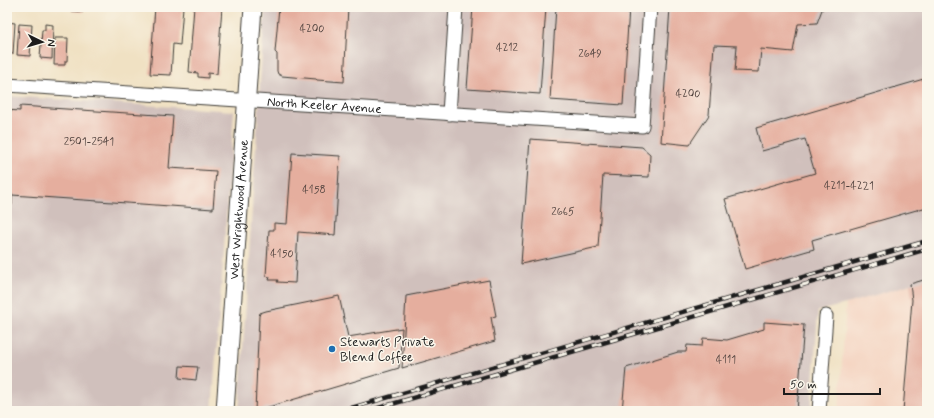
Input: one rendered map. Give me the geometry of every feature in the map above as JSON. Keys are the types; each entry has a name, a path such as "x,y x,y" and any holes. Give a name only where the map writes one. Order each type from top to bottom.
{"street":[{"name":"West Wrightwood Avenue","path":"225,411 253,7"},
{"path":"448,114 456,7"},
{"name":"North Keeler Avenue","path":"7,85 642,126 650,7"},
{"path":"819,411 826,316"}],"shaded area":[{"path":"265,7 927,7 927,279 818,311 811,411 239,411"},
{"path":"7,96 234,111 212,411 7,411"},
{"path":"910,284 927,411 839,411 846,304"}],"building":[{"path":"72,7 84,7 83,12 72,11"},
{"path":"155,7 183,7 180,45 173,44 171,75 150,74"},
{"path":"194,7 222,7 217,74 208,73 208,78 198,77 198,73 189,72"},
{"path":"279,7 348,7 344,82 282,76 278,74 277,54 275,52"},
{"path":"473,7 546,7 540,94 467,89"},
{"path":"556,7 629,7 623,105 550,100"},
{"path":"670,7 823,7 817,23 798,24 793,52 761,49 759,72 735,71 737,46 714,45 709,115 689,145 661,142"},
{"path":"7,22 15,23 13,54 7,54"},
{"path":"19,24 32,25 30,56 17,55"},
{"path":"45,24 53,25 52,59 40,58 42,30 45,30"},
{"path":"55,38 68,38 67,61 65,61 65,65 54,65"},
{"path":"927,78 927,207 812,240 814,249 745,269 725,199 815,173 805,139 762,151 756,128"},
{"path":"20,106 173,116 169,168 216,171 213,209 12,195 12,205 7,205 7,110 20,111"},
{"path":"530,139 642,147 650,154 649,177 603,175 598,247 521,264"},
{"path":"292,153 340,156 335,235 298,232 295,283 277,282 278,280 269,280 270,277 266,276 269,230 274,230 274,223 287,224"},
{"path":"927,279 927,411 903,411 912,300 910,284"},
{"path":"489,280 496,316 491,317 495,341 402,368 406,296"},
{"path":"339,296 348,337 402,328 399,368 255,411 260,313"},
{"path":"764,322 804,325 797,411 622,411 626,368 678,352 686,352 687,345 702,346 703,338 727,340 764,329"},
{"path":"180,366 198,367 196,380 179,378"}],"railway":[{"path":"341,411 927,241"},
{"path":"368,411 927,249"}],"place":[{"name":"Stewarts Private Blend Coffee","path":"332,349"}]}
